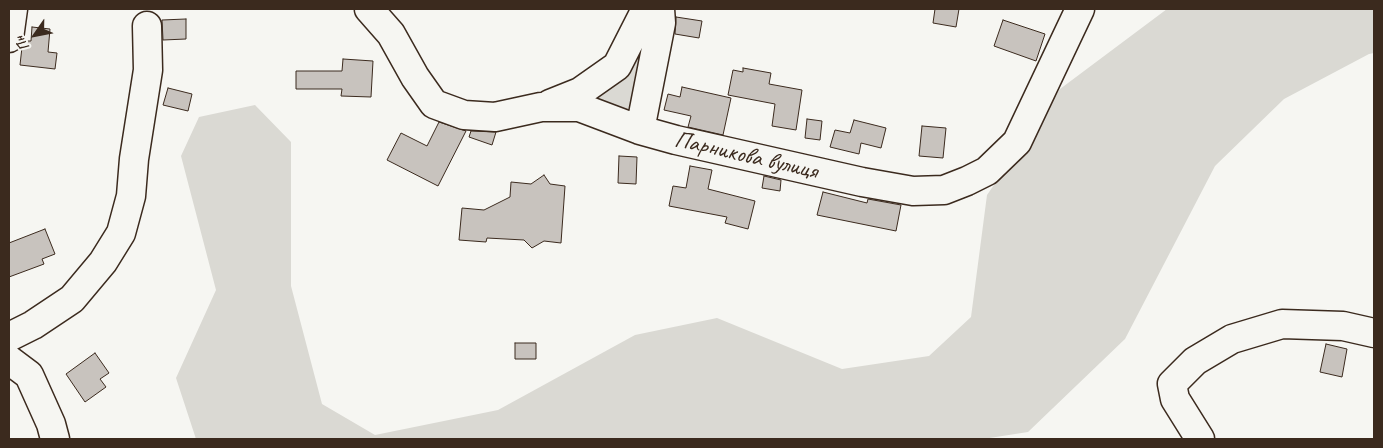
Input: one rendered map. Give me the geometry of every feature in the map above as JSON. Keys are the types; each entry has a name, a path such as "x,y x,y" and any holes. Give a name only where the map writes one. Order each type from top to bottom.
{"street":[{"path":"9,38 13,9"},
{"name":"Парникова вулиця","path":"369,9 391,34 415,77 434,104 464,115 495,117 541,108 579,107 640,130 720,151 862,182 913,191 944,190 987,171 1017,142 1080,9"},
{"path":"541,108 580,92 617,66 646,9"},
{"path":"640,130 662,23 660,9"},
{"path":"9,337 72,299 103,262 120,233 131,196 134,159 148,70 147,26"},
{"path":"1200,439 1175,399 1172,384 1195,361 1232,339 1282,324 1343,326 1374,333"},
{"path":"9,360 29,375 51,424 55,439"}],"shaded area":[{"path":"1167,9 1374,9 1374,53 1284,99 1215,166 1125,339 1028,432 983,439 196,439 176,378 216,290 181,156 199,117 255,105 291,142 291,286 322,404 375,435 498,410 635,335 717,318 842,369 929,356 971,317 987,195 1060,89"},
{"path":"658,18 644,87 622,117 587,102"}],"building":[{"path":"935,9 959,9 956,27 933,23"},
{"path":"676,17 702,21 699,38 675,34"},
{"path":"186,19 186,39 163,40 162,20"},
{"path":"1003,20 1045,34 1036,61 994,46"},
{"path":"32,27 50,29 48,52 57,53 55,69 20,65 22,47 24,41 31,41"},
{"path":"343,59 373,61 371,97 341,96 342,89 296,89 296,71 342,71"},
{"path":"743,68 771,73 769,84 802,90 796,130 772,126 775,104 728,95 733,70 743,72"},
{"path":"682,87 731,98 723,135 688,127 691,116 664,110 668,94 680,97"},
{"path":"168,88 192,94 188,111 163,105"},
{"path":"807,119 822,121 820,140 805,138"},
{"path":"854,120 886,128 881,148 861,143 859,154 830,147 835,130 850,133"},
{"path":"439,122 466,131 438,186 387,160 401,133 427,146"},
{"path":"922,126 946,128 943,158 919,156"},
{"path":"471,131 496,132 492,145 469,137"},
{"path":"619,156 637,157 636,184 618,183"},
{"path":"690,166 712,170 708,189 755,201 748,229 725,223 727,217 669,206 673,186 686,188"},
{"path":"544,175 550,184 565,186 561,243 544,241 532,248 524,240 487,238 486,242 459,240 462,208 484,210 510,197 511,182 531,184"},
{"path":"764,176 781,180 780,191 762,188"},
{"path":"823,192 867,203 868,199 901,205 896,231 817,215"},
{"path":"45,229 55,254 42,259 44,264 9,277 9,243"},
{"path":"515,343 536,343 536,359 515,359"},
{"path":"1326,344 1347,349 1342,377 1320,372"},
{"path":"95,353 109,373 100,379 106,387 85,402 66,374"}]}
